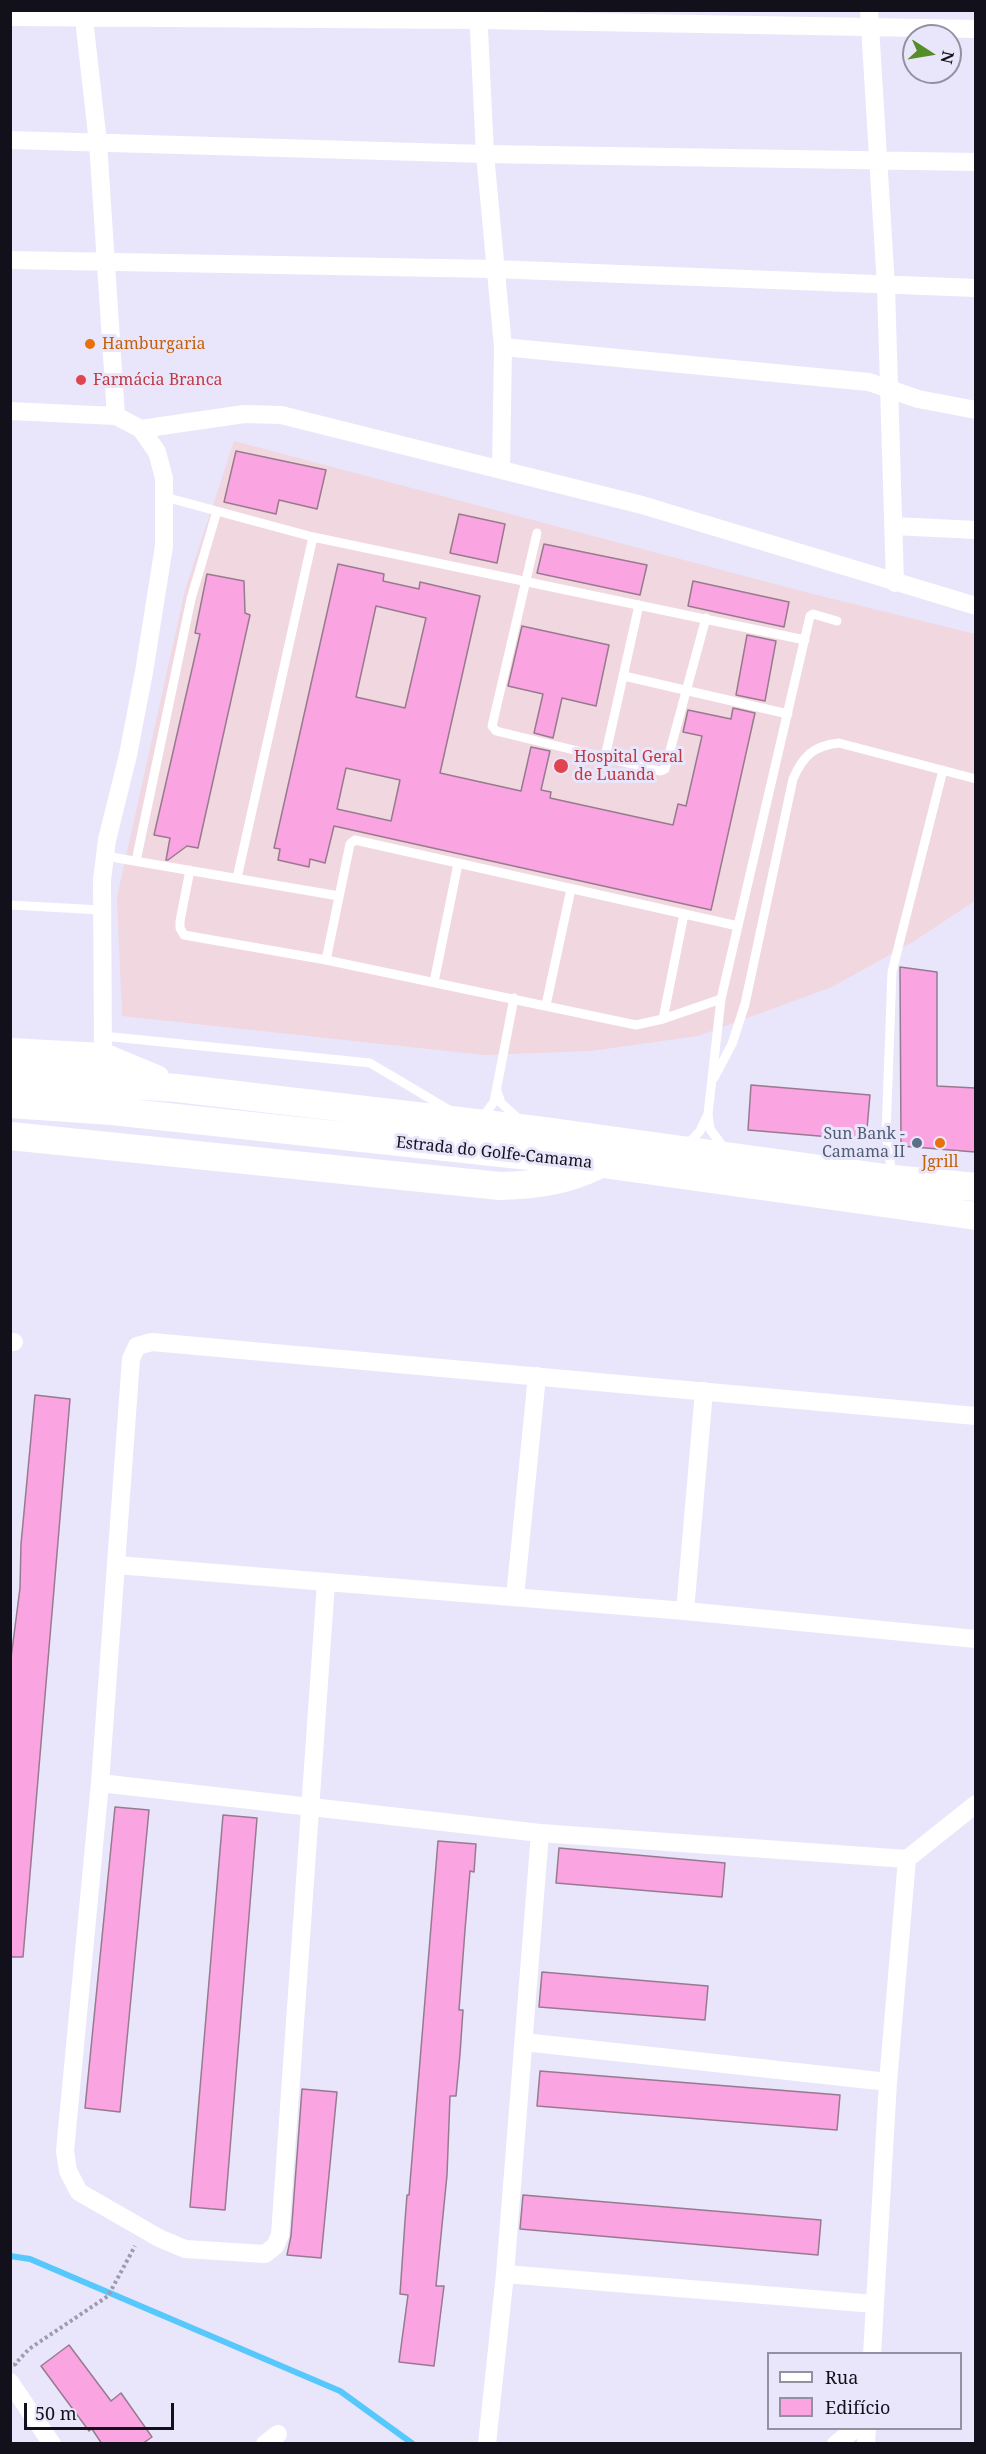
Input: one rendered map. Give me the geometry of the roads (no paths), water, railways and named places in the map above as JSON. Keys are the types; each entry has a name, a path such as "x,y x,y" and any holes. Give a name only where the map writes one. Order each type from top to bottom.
{"highway":[{"path":"10,1052 103,1047 177,1088"},
{"name":"Estrada do Golfe-Camama","path":"10,1077 177,1088 536,1130 738,1159 975,1187"},
{"name":"Estrada do Golfe-Camama","path":"10,1104 112,1111 603,1164 975,1216"},
{"path":"10,1136 500,1186 538,1185 573,1178 603,1164"}],"street":[{"path":"83,15 98,143 116,416"},
{"path":"478,15 485,154 503,347 501,470"},
{"path":"10,17 478,15 869,20 975,29"},
{"path":"869,20 886,286 887,386 895,583"},
{"path":"10,140 485,154 975,162"},
{"path":"10,260 494,269 975,288"},
{"path":"503,347 857,380 887,386 918,399 975,410"},
{"path":"10,411 116,416 141,429 157,452 164,478 164,546 144,672 105,856 101,910 103,1047"},
{"path":"141,429 244,414 281,415 642,505 975,606"},
{"path":"893,526 975,530"},
{"path":"326,1582 280,2235 275,2246 265,2254 185,2249 144,2229 79,2192 68,2170 65,2151 100,1783 131,1359 137,1346 152,1342 975,1416"},
{"path":"515,1597 537,1376"},
{"path":"685,1611 704,1391"},
{"path":"117,1565 685,1611 975,1639"},
{"path":"100,1783 540,1833 907,1858 975,1804"},
{"path":"487,2444 505,2274 540,1833"},
{"path":"872,2352 888,2082 907,1858"},
{"path":"524,2042 888,2082"},
{"path":"505,2274 875,2304"},
{"path":"11,2383 52,2444"},
{"path":"836,2444 854,2430"}],"lane":[{"path":"165,496 313,537 805,640"},
{"path":"136,861 191,599 218,511"},
{"path":"537,533 492,726 496,731 660,771 665,769 706,618"},
{"path":"237,878 313,537"},
{"path":"605,757 639,605"},
{"path":"738,1159 721,1146 710,1129 708,1114 722,999 811,615 837,621"},
{"path":"624,676 788,714"},
{"path":"713,1081 732,1044 746,1004 793,779 800,761 809,752 822,745 839,743 975,779"},
{"path":"893,1179 886,1134 892,972 943,770"},
{"path":"326,960 351,840 738,926"},
{"path":"105,856 339,896"},
{"path":"434,982 458,864"},
{"path":"190,870 180,921 180,928 184,935 326,960 636,1025 663,1019 722,999"},
{"path":"546,1005 570,889"},
{"path":"10,906 101,910"},
{"path":"663,1019 684,914"},
{"path":"103,1047 370,1063 471,1123 482,1119 489,1110 497,1091 514,998"},
{"path":"497,1091 501,1103 511,1114 536,1130"},
{"path":"663,1148 676,1150 688,1145 708,1114"}],"waterway":[{"path":"10,2256 30,2259 340,2391 413,2444"}],"place":[{"name":"Hamburgaria","path":"90,344"},
{"name":"Farmácia Branca","path":"81,380"},
{"name":"Hospital Geral de Luanda","path":"561,766"},
{"name":"Sun Bank - Camama II","path":"917,1143"},
{"name":"Jgrill","path":"940,1143"}]}
